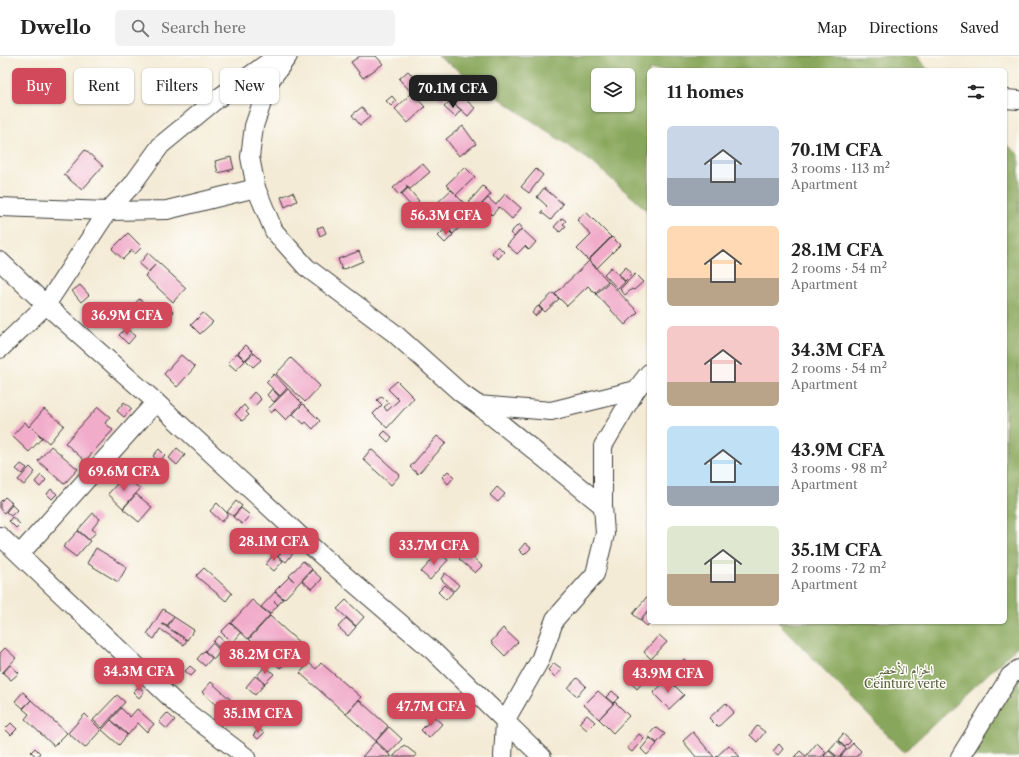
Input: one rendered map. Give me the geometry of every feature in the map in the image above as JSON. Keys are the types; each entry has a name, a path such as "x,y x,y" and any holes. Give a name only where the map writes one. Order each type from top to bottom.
{"street":[{"path":"0,349 46,305 108,212 132,185 161,145 217,99 277,56"},
{"path":"288,56 269,82 254,126 250,158 256,188 274,231 306,267 394,333 461,393 603,506"},
{"path":"1007,99 1019,100"},
{"path":"0,208 108,212 167,210 256,188"},
{"path":"0,262 46,305 156,402 321,555 434,652 542,757"},
{"path":"503,757 505,721 540,660 555,619 595,574 605,534 603,506 603,446 636,390 647,376"},
{"path":"478,405 551,411 636,390"},
{"path":"20,554 156,402"},
{"path":"0,536 180,707 246,757"},
{"path":"960,757 1010,676 1019,669"}],"green space":[{"path":"438,56 916,56 926,68 647,68 647,210 592,162"},
{"name":"الحزام الأخضر Ceinture verte","path":"1007,145 1019,155 1019,645 904,752 780,624 1007,624"},
{"path":"1019,677 1019,757 954,757"}],"building":[{"path":"360,56 376,56 383,64 363,78 351,62"},
{"path":"408,71 423,87 414,95 425,107 408,123 395,109 412,93 399,79"},
{"path":"450,86 475,108 468,116 446,96 442,101 438,97"},
{"path":"392,96 396,101 391,106 386,101"},
{"path":"450,101 461,110 455,117 444,107"},
{"path":"362,107 370,117 360,125 352,115"},
{"path":"463,126 476,144 459,156 446,139"},
{"path":"85,150 103,166 82,190 64,175"},
{"path":"231,157 234,169 218,173 215,161"},
{"path":"422,163 430,172 410,189 406,186 407,188 399,195 393,188"},
{"path":"465,167 475,177 456,195 474,213 453,234 445,226 450,221 435,205 451,190 455,193 446,185"},
{"path":"536,169 543,175 529,193 521,187"},
{"path":"483,186 491,194 475,211 467,204"},
{"path":"408,188 419,201 412,207 401,195"},
{"path":"544,188 563,204 551,220 541,212 547,206 537,197"},
{"path":"293,192 297,201 285,207 281,197"},
{"path":"505,194 521,208 512,219 499,207 492,215 481,205 488,198 496,205"},
{"path":"586,212 611,237 588,260 577,249 591,235 577,220"},
{"path":"562,218 566,221 563,224 566,226 560,232 554,227"},
{"path":"519,224 522,228 514,237 510,233"},
{"path":"323,226 326,233 320,236 317,228"},
{"path":"446,228 453,235 445,243 438,236"},
{"path":"522,229 536,242 529,250 525,246 517,254 507,245"},
{"path":"128,233 142,247 135,254 132,250 123,259 112,249"},
{"path":"612,237 620,245 597,268 589,260"},
{"path":"498,246 504,252 498,259 492,253"},
{"path":"359,251 363,261 342,270 338,259"},
{"path":"148,253 186,288 173,302 145,276 156,264 148,272 139,264"},
{"path":"589,261 608,281 595,293 588,286 567,306 555,294"},
{"path":"611,267 625,282 618,289 604,274"},
{"path":"626,267 632,274 625,281 619,274"},
{"path":"635,274 643,282 634,290 632,289 625,295 620,289"},
{"path":"609,282 638,312 625,325 596,294"},
{"path":"80,285 89,295 81,302 72,291"},
{"path":"553,293 559,299 545,312 539,306"},
{"path":"139,299 144,303 138,311 133,306"},
{"path":"538,306 542,310 535,316 532,313"},
{"path":"168,307 173,312 164,321 159,317"},
{"path":"203,313 213,322 200,334 191,325"},
{"path":"126,328 135,336 128,344 119,335"},
{"path":"246,345 253,352 245,360 238,353"},
{"path":"237,353 245,361 236,370 228,363"},
{"path":"254,353 261,360 253,367 246,360"},
{"path":"181,355 195,367 177,387 164,374"},
{"path":"291,358 320,386 305,402 276,374"},
{"path":"274,374 287,388 280,396 266,382"},
{"path":"397,381 414,398 387,428 373,414 382,405 377,400 382,396 389,403 384,407 387,411 399,400 388,389"},
{"path":"272,389 279,396 274,402 267,395"},
{"path":"288,389 302,403 286,420 275,409 271,413 268,409"},
{"path":"254,392 261,399 255,406 248,399"},
{"path":"124,402 132,409 124,417 117,411"},
{"path":"303,404 320,421 313,429 306,422 304,424 293,414"},
{"path":"244,405 248,410 246,412 249,415 242,421 235,414"},
{"path":"98,407 110,417 105,423 113,430 85,461 65,443"},
{"path":"44,409 64,425 49,443 32,428 42,438 29,452 12,436 25,422 29,427"},
{"path":"385,431 392,437 388,442 381,435"},
{"path":"437,436 446,443 418,474 410,467"},
{"path":"51,446 78,469 64,484 38,461"},
{"path":"177,448 185,455 177,465 169,458"},
{"path":"159,449 165,455 159,462 153,456"},
{"path":"371,449 400,475 391,485 363,459"},
{"path":"21,464 27,468 22,474 16,469"},
{"path":"30,467 35,472 24,485 18,480"},
{"path":"448,471 454,477 448,484 442,477"},
{"path":"41,475 46,480 40,487 35,482"},
{"path":"123,477 129,482 131,481 140,489 123,508 108,494"},
{"path":"497,487 505,494 498,502 490,495"},
{"path":"51,489 57,494 52,499 47,494"},
{"path":"136,494 152,507 139,522 123,509"},
{"path":"5,497 12,503 4,513 0,509 0,502"},
{"path":"236,501 242,506 233,516 227,512"},
{"path":"217,503 228,514 222,522 210,511"},
{"path":"12,505 17,510 11,516 6,512"},
{"path":"241,508 250,515 242,524 233,517"},
{"path":"93,513 100,519 92,529 96,532 89,540 78,530"},
{"path":"12,517 20,524 16,528 9,521"},
{"path":"78,531 90,541 76,557 63,547"},
{"path":"451,538 459,545 451,554 443,547"},
{"path":"525,543 531,548 524,555 519,550"},
{"path":"287,546 294,552 286,562 278,556"},
{"path":"96,548 127,567 118,582 87,563"},
{"path":"466,551 482,566 475,573 459,559"},
{"path":"439,552 448,560 430,580 421,572"},
{"path":"274,554 283,561 274,571 266,564"},
{"path":"303,561 312,569 284,599 275,591 289,577 294,581 289,576"},
{"path":"204,568 232,593 226,601 196,576"},
{"path":"312,570 322,579 312,589 302,581"},
{"path":"445,573 459,585 454,591 441,579"},
{"path":"445,585 453,592 446,600 438,592"},
{"path":"275,592 283,599 270,614 261,607"},
{"path":"647,596 647,611 640,620 633,614"},
{"path":"252,600 270,615 248,639 231,623"},
{"path":"346,600 364,617 356,626 337,609"},
{"path":"163,609 174,616 167,626 162,624 187,640 184,645 160,629 154,639 147,634"},
{"path":"647,613 647,624 649,624 647,626 641,621"},
{"path":"270,616 302,645 280,668 249,639"},
{"path":"174,617 194,630 187,640 167,627"},
{"path":"346,618 356,627 348,636 338,627"},
{"path":"230,623 241,633 232,643 221,632"},
{"path":"503,628 518,642 505,656 491,642"},
{"path":"659,635 667,642 651,659 644,652"},
{"path":"218,636 227,644 222,650 213,642"},
{"path":"212,643 221,651 214,659 205,651"},
{"path":"5,648 16,658 2,673 0,671 0,653"},
{"path":"204,651 212,658 205,666 197,659"},
{"path":"684,659 692,666 687,672 679,665"},
{"path":"309,663 316,669 321,663 361,697 346,714 300,673"},
{"path":"554,663 562,669 555,677 548,670"},
{"path":"10,665 19,673 11,680 3,673"},
{"path":"190,666 196,671 191,676 185,671"},
{"path":"265,666 274,674 265,683 257,676"},
{"path":"639,675 645,680 637,689 631,683"},
{"path":"255,676 265,684 255,695 246,687"},
{"path":"577,678 586,686 577,696 568,688"},
{"path":"668,679 684,695 669,709 653,693"},
{"path":"211,682 231,700 221,710 202,692"},
{"path":"139,686 144,692 139,698 133,692"},
{"path":"598,691 613,704 599,719 584,705"},
{"path":"612,691 619,697 613,703 606,697"},
{"path":"23,692 31,700 23,708 15,701"},
{"path":"117,695 125,702 102,728 93,720"},
{"path":"402,696 409,702 400,712 393,706"},
{"path":"31,700 67,733 54,746 25,719 29,714 23,709"},
{"path":"359,700 388,726 376,741 346,714"},
{"path":"615,702 629,716 613,733 599,719"},
{"path":"726,703 734,712 718,727 709,718"},
{"path":"121,708 130,717 137,709 154,724 147,732 138,723 128,735 111,720"},
{"path":"167,713 175,720 167,729 159,722"},
{"path":"85,714 101,730 85,748 68,733"},
{"path":"587,715 595,722 587,730 579,723"},
{"path":"434,717 442,724 429,738 421,730"},
{"path":"111,720 127,735 119,745 102,730"},
{"path":"11,723 17,729 11,735 5,729"},
{"path":"757,726 765,732 757,742 750,735"},
{"path":"389,727 402,739 389,753 376,741"},
{"path":"656,727 665,734 657,743 648,736"},
{"path":"259,729 264,733 258,739 253,735"},
{"path":"693,732 714,757 696,757 683,741"},
{"path":"639,734 644,738 632,752 627,748"},
{"path":"843,734 851,741 845,747 838,740"},
{"path":"650,738 657,744 647,755 641,749"},
{"path":"837,741 846,749 839,757 829,750"},
{"path":"375,742 392,757 362,757"},
{"path":"817,743 826,752 822,757 806,756"},
{"path":"853,743 861,751 856,757 840,757"},
{"path":"779,744 783,749 778,755 773,751"},
{"path":"404,745 417,755 415,757 393,757"},
{"path":"729,745 740,757 716,757"},
{"path":"35,748 40,753 37,757 31,752"},
{"path":"800,751 807,757 794,757"},
{"path":"829,751 836,757 825,757 824,756"}]}
